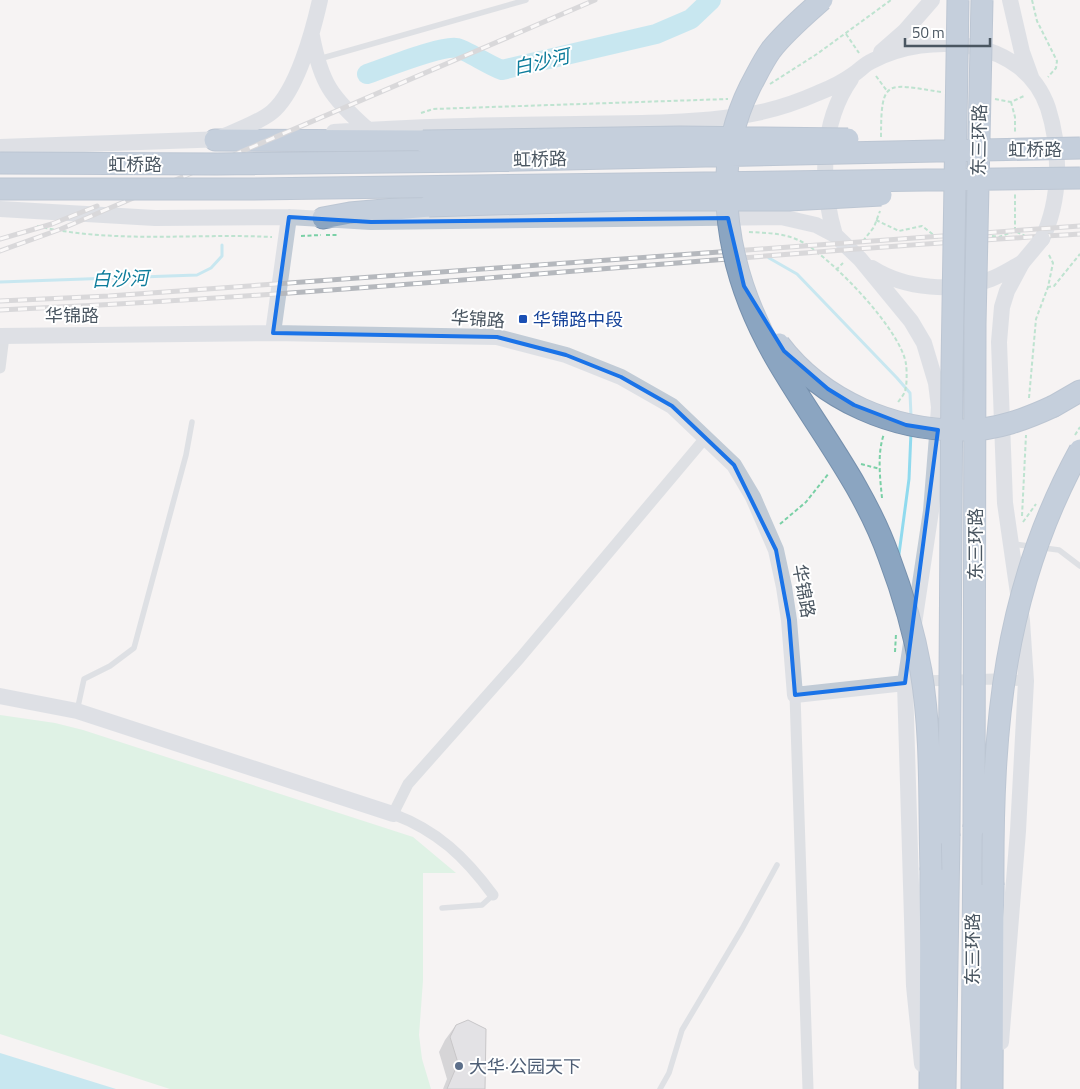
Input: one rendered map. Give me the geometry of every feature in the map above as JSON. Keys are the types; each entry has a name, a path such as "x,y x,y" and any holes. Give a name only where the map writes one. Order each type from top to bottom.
{"highway":[{"path":"805,0 770,52 745,99 736,125 726,182 730,242 744,286 774,355 815,419 873,521 888,553 900,588 921,673 926,714 931,870 930,1089"},
{"path":"770,52 794,24 822,0"},
{"name":"东三环路","path":"945,1089 950,836 952,376 958,0"},
{"name":"东三环路","path":"972,1089 975,324 982,0"},
{"path":"216,140 423,141 777,137 912,141 1015,149"},
{"name":"虹桥路","path":"0,163 217,164 475,161 1080,148"},
{"path":"323,218 350,213 429,206 629,200 820,199 1080,178"},
{"name":"虹桥路","path":"0,189 250,189 1080,178"},
{"path":"744,286 764,325 784,351 802,369 828,390 854,405 906,425 936,430 968,430 996,426 1026,418 1054,406 1080,391"},
{"path":"994,1089 992,885 995,754 999,709 1016,615 1036,550 1049,513 1080,450"}],"main road":[{"path":"216,140 271,113 285,98 312,36 320,0"},
{"path":"0,147 216,140 427,125 649,122 722,119 765,111 793,102 816,94 855,74 869,64 905,31 932,0"},
{"path":"994,1089 1018,831 1026,681 1022,621 1010,544 1001,445 1000,324 1008,291 1022,263 1050,217 1055,196 1056,142 1039,81 1022,52 1010,0"},
{"path":"312,36 317,59 326,85 338,102 367,129 423,141"},
{"path":"869,64 916,45 969,45 994,51 1039,81"},
{"path":"855,74 840,95 834,109 827,147 829,210 835,235 852,260 911,321 924,343 936,383 938,407 936,464 905,683 914,986 924,1089"},
{"path":"6,209 155,218 290,217 372,222 781,217 816,225 835,235"},
{"path":"273,333 290,217"},
{"path":"852,260 901,282 936,286 971,284 991,279 1022,263"},
{"name":"华锦路","path":"2,336 273,333 497,337 566,355 621,377 672,406 734,465 753,497 776,550 789,620 795,695"},
{"path":"795,695 905,683"},
{"path":"0,696 77,711 393,814"}],"street":[{"path":"0,368 2,336"},
{"path":"493,895 460,855 438,837 411,821 393,814 408,784 520,658 706,437"},
{"path":"905,683 941,679 1026,681"},
{"path":"795,695 808,1089"}],"lane":[{"path":"317,59 526,0"},
{"path":"77,711 84,678 110,666 134,648 186,455 192,422"},
{"path":"1010,544 1059,550 1080,566"},
{"path":"660,1089 669,1073 682,1030 742,929 777,865"},
{"path":"442,908 482,905 493,895"}],"path":[{"path":"766,85 774,82 891,0"},
{"path":"1032,0 1037,21 1057,61 1056,68 1039,81"},
{"path":"845,33 887,91"},
{"path":"881,146 882,98 887,91 895,86 947,93"},
{"path":"993,99 1011,102 1024,96"},
{"path":"414,115 433,109 726,100 734,97"},
{"path":"6,209 31,224 56,230 126,238 234,235 287,238 345,235"},
{"path":"863,241 881,210"},
{"path":"1015,231 1036,239"},
{"path":"741,232 789,236 805,243 836,270 883,318 897,342 906,364 905,392"},
{"path":"1050,255 1053,263 1048,287 1054,286 1080,254"},
{"path":"836,270 852,260"}],"highlighted area":[{"path":"289,217 371,222 728,218 744,286 784,351 828,389 854,405 906,425 938,430 905,683 795,695 789,620 776,550 734,465 672,406 621,377 566,355 497,337 273,333"}],"green space":[{"path":"0,715 55,723 83,730 413,837 456,873 423,873 423,980 419,1035 422,1059 431,1089 170,1089 0,1034"}],"water":[{"path":"0,1053 116,1089 0,1089"}],"building":[{"path":"468,1020 486,1029 485,1089 447,1089 458,1063 450,1037 456,1025"}],"waterway":[{"name":"白沙河","path":"367,74 426,53 449,48 461,49 502,70 656,34 691,19 711,0"},
{"name":"白沙河","path":"0,282 197,275 211,268 222,256 222,245"},
{"path":"769,258 797,274 897,378 910,393 911,416"},
{"path":"899,554 909,479 911,432"}],"railway":[{"path":"0,251 61,229 595,0"},
{"path":"0,239 52,224 97,206"},
{"path":"0,301 109,296 1080,226"},
{"path":"0,310 270,294 810,252 1080,234"}],"place":[{"name":"华锦路中段","path":"523,319"},
{"name":"大华·公园天下","path":"459,1066"}]}
